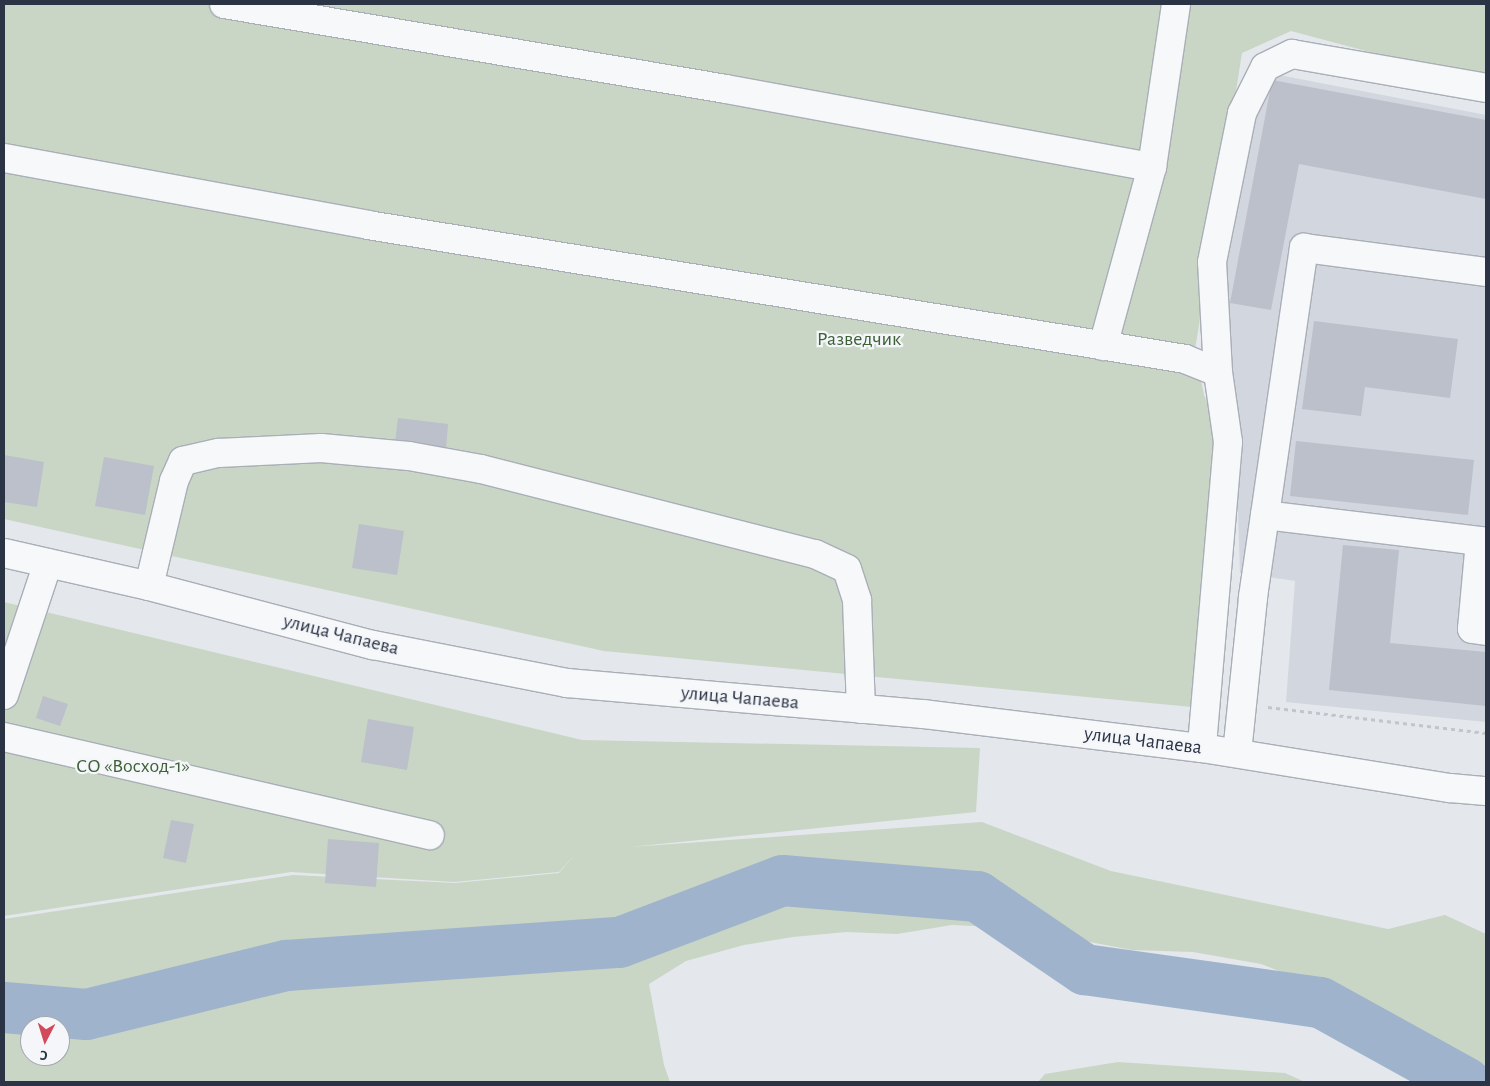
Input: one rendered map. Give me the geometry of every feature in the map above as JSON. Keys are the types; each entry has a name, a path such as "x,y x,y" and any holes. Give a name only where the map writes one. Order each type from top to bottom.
{"street":[{"path":"224,4 716,87 1152,167"},
{"path":"1103,346 1152,167 1176,4"},
{"path":"1202,748 1228,442 1218,372 1212,262 1242,113 1265,67 1292,54 1486,88"},
{"path":"4,158 368,225 1185,359 1218,372"},
{"path":"1237,753 1265,515 1304,248 1486,272"},
{"path":"149,586 174,481 183,462 219,453 321,448 409,456 481,469 805,552 848,569 857,600 861,709"},
{"path":"1265,515 1480,541 1472,629 1486,631"},
{"name":"улица Чапаева","path":"4,552 149,586 373,645 568,682 924,714 1202,748 1450,788 1486,791"},
{"path":"4,695 48,563"},
{"path":"4,737 430,835"}],"path":[{"path":"1242,704 1486,733"}],"shaded area":[{"path":"1263,72 1486,115 1486,722 1286,702 1295,581 1240,573 1236,447 1218,263"}],"green space":[{"name":"Разведчик","path":"4,4 1486,4 1486,83 1291,31 1242,53 1195,350 1204,395 1222,438 1192,707 604,651 4,519"},
{"name":"СО «Восход-1»","path":"4,602 582,740 980,748 976,812 630,847 982,822 1111,871 1388,929 1445,915 1486,934 1486,1082 1416,1082 1423,1065 1422,1037 1373,1008 1261,964 1193,952 1132,950 1016,928 952,925 897,934 846,932 793,937 744,945 686,961 649,984 664,1065 670,1082 4,1082 4,919 293,875 455,883 559,873 577,852 559,872 454,882 291,872 4,916"},
{"path":"1118,1062 1285,1073 1305,1082 1038,1082 1045,1074"}],"building":[{"path":"1272,80 1486,120 1486,199 1299,164 1271,310 1230,303"},
{"path":"1314,321 1458,339 1450,398 1365,387 1361,416 1302,409"},
{"path":"398,418 448,424 446,448 395,443"},
{"path":"1296,441 1474,460 1468,515 1290,496"},
{"path":"4,455 44,462 37,507 4,502"},
{"path":"104,457 154,466 145,515 95,506"},
{"path":"359,524 404,531 397,575 352,568"},
{"path":"1343,545 1399,550 1390,643 1486,652 1486,706 1329,690"},
{"path":"43,696 68,704 60,726 36,718"},
{"path":"368,719 414,727 407,770 361,762"},
{"path":"171,820 194,824 186,863 163,858"},
{"path":"328,839 379,843 376,887 325,883"}],"waterway":[{"path":"4,1007 86,1014 286,965 619,942 782,880 977,896 1084,969 1320,1002 1465,1082"}]}
